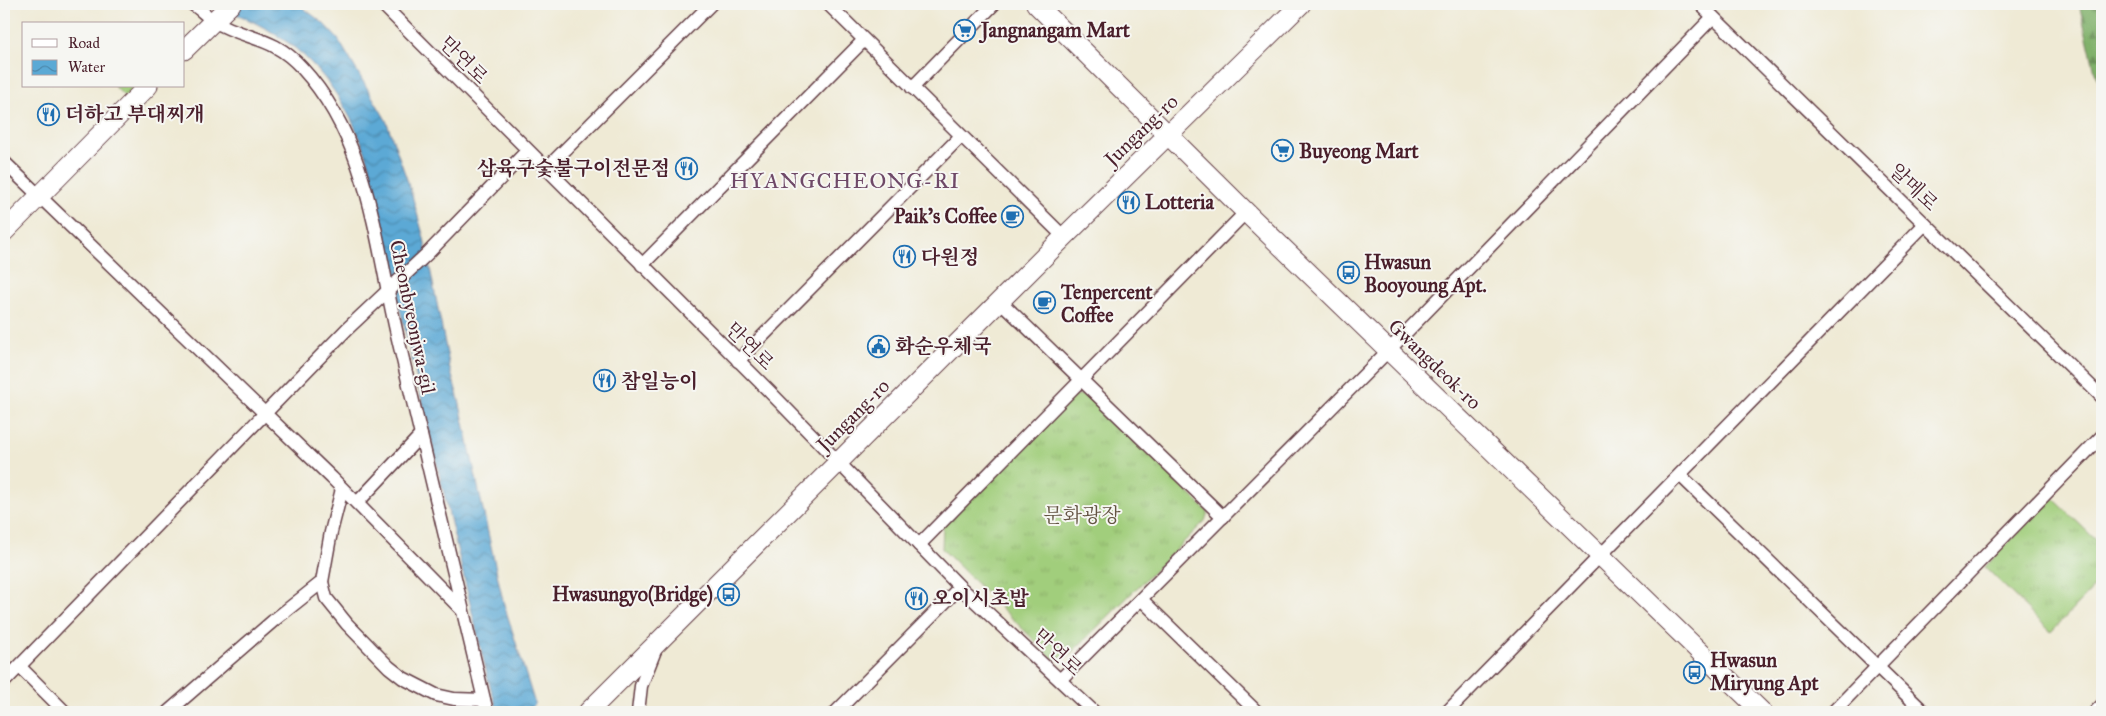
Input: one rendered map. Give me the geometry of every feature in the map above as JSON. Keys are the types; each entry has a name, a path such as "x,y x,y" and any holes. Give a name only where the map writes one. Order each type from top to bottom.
{"street":[{"name":"Cheonbyeonjwa-gil","path":"192,4 222,12 281,48 302,67 338,117 365,184 390,288 421,435 485,706"},
{"name":"만연로","path":"382,4 738,360 960,587 1094,712"},
{"path":"546,169 710,4"},
{"path":"828,4 1064,237"},
{"path":"912,88 994,4"},
{"name":"Gwangdeok-ro","path":"1036,4 1388,351 1762,712"},
{"name":"Jungang-ro","path":"588,712 1064,237 1301,4"},
{"name":"알메로","path":"1700,4 2102,397"},
{"path":"185,49 222,12"},
{"path":"1060,680 1142,600 1388,351 1713,17"},
{"path":"642,265 864,40"},
{"path":"4,232 146,88"},
{"path":"738,360 961,136"},
{"path":"4,682 264,414 390,288 428,253 527,151"},
{"path":"4,162 342,488 461,609"},
{"path":"919,545 1246,212"},
{"path":"1447,712 1925,224"},
{"path":"1000,301 1223,518"},
{"path":"357,503 421,435"},
{"path":"1833,712 2102,436"},
{"path":"1680,475 1924,712"},
{"path":"342,488 331,532 322,582 326,598 389,667 403,678 436,695 485,706"},
{"path":"168,712 273,621 322,582"},
{"path":"836,712 960,587"},
{"path":"1142,600 1257,712"},
{"path":"638,712 641,686 659,640"},
{"path":"20,667 65,712"},
{"path":"2095,712 2102,705"}],"green space":[{"path":"2079,4 2102,4 2102,101"},
{"path":"116,88 133,88 125,97"},
{"name":"문화광장","path":"1074,395 1089,395 1208,512 1205,521 1069,655 1053,659 942,549 943,525"},
{"path":"2052,497 2102,546 2102,579 2051,632 1985,567"}],"water":[{"path":"216,4 298,4 323,23 338,39 386,120 410,188 424,238 450,369 459,400 503,601 535,704 528,712 498,712 488,679 373,195 370,168 363,146 336,93 310,62 296,49 265,28"}],"place":[{"name":"Jangnangam Mart","path":"965,30"},
{"name":"더하고 부대찌개","path":"49,114"},
{"name":"Buyeong Mart","path":"1283,151"},
{"name":"삼육구숯불구이전문점","path":"686,168"},
{"name":"Lotteria","path":"1129,202"},
{"name":"Paik's Coffee","path":"1013,216"},
{"name":"다원정","path":"905,257"},
{"name":"Hwasun Booyoung Apt.","path":"1348,273"},
{"name":"Tenpercent Coffee","path":"1045,303"},
{"name":"화순우체국","path":"879,346"},
{"name":"참일능이","path":"605,381"},
{"name":"Hwasungyo(Bridge)","path":"729,594"},
{"name":"오이시초밥","path":"916,598"},
{"name":"Hwasun Miryung Apt","path":"1694,672"}],"district":[{"name":"HYANGCHEONG-RI","path":"845,180"}]}
